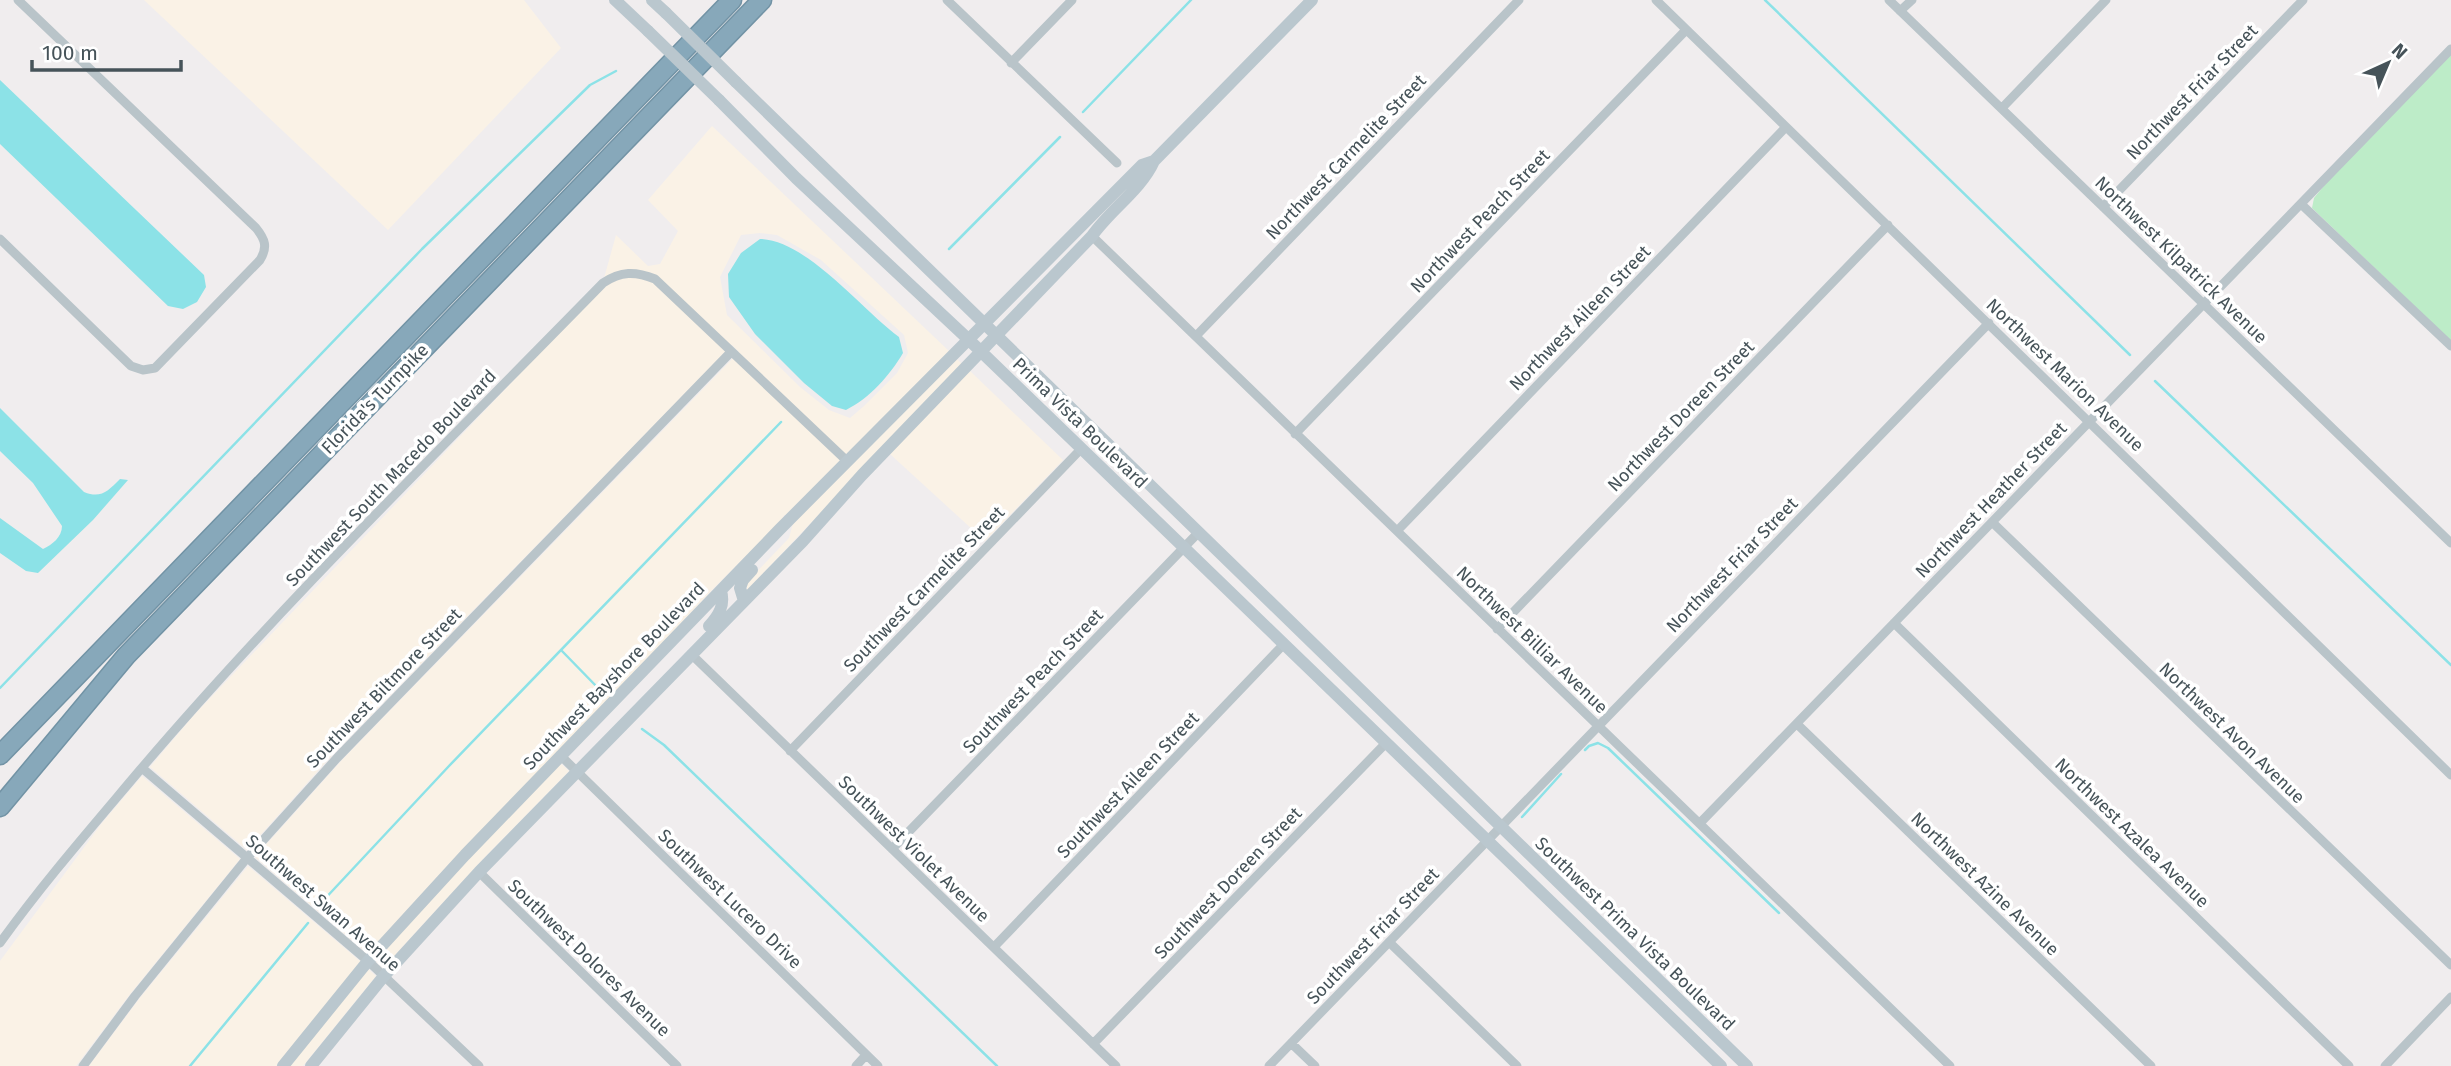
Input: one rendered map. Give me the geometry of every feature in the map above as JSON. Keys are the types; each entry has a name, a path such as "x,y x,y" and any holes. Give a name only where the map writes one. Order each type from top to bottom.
{"highway":[{"name":"Florida's Turnpike","path":"0,755 732,0"},
{"name":"Florida's Turnpike","path":"0,807 126,656 762,0"}],"main road":[{"name":"Prima Vista Boulevard","path":"615,0 796,178 981,351 1488,841"},
{"name":"Prima Vista Boulevard","path":"652,0 1499,828"},
{"path":"311,1066 384,976 479,872 998,336 1092,236 1149,172 1154,161 1312,0"},
{"name":"Southwest Bayshore Boulevard","path":"283,1066 368,961 560,755 1142,164 1154,161"},
{"path":"744,601 740,588 743,580 786,534 788,521"},
{"path":"674,672 677,659 719,614 723,600 721,591"},
{"name":"Southwest Prima Vista Boulevard","path":"1499,828 1747,1066"},
{"name":"Southwest Prima Vista Boulevard","path":"1488,841 1721,1066"}],"street":[{"path":"0,239 131,366 143,370 155,368 265,252 265,239 256,228 18,0"},
{"path":"947,0 1117,163"},
{"path":"1011,63 1072,0"},
{"name":"Northwest Carmelite Street","path":"1196,335 1519,0"},
{"name":"Northwest Marion Avenue","path":"1656,0 2451,775"},
{"name":"Northwest Kilpatrick Avenue","path":"1889,0 2451,543"},
{"path":"1900,12 1912,0"},
{"path":"2002,108 2106,0"},
{"name":"Northwest Friar Street","path":"2103,207 2303,0"},
{"name":"Northwest Peach Street","path":"1296,434 1686,30"},
{"name":"Northwest Heather Street","path":"1700,823 2451,49"},
{"name":"Northwest Aileen Street","path":"1397,531 1786,127"},
{"path":"2301,204 2451,346"},
{"name":"Northwest Doreen Street","path":"1497,629 1888,225"},
{"name":"Northwest Billiar Avenue","path":"1092,236 1950,1066"},
{"name":"Southwest South Macedo Boulevard","path":"0,943 65,859 173,731 261,634 603,283 617,274 641,274 655,279 847,461"},
{"name":"Northwest Friar Street","path":"1499,828 1989,324"},
{"name":"Southwest Biltmore Street","path":"83,1066 135,996 247,858 337,758 731,352"},
{"name":"Southwest Carmelite Street","path":"790,751 1080,449"},
{"name":"Northwest Avon Avenue","path":"1992,523 2451,965"},
{"name":"Southwest Peach Street","path":"892,849 1197,534"},
{"name":"Northwest Azalea Avenue","path":"1894,623 2349,1066"},
{"name":"Southwest Aileen Street","path":"994,947 1284,644"},
{"name":"Southwest Violet Avenue","path":"691,654 1116,1066"},
{"name":"Northwest Azine Avenue","path":"1797,724 2151,1066"},
{"name":"Southwest Doreen Street","path":"1093,1044 1386,743"},
{"name":"Southwest Lucero Drive","path":"560,755 878,1066"},
{"name":"Southwest Swan Avenue","path":"142,768 368,961 478,1066"},
{"name":"Southwest Friar Street","path":"1269,1066 1499,828"},
{"name":"Southwest Dolores Avenue","path":"479,872 677,1066"},
{"path":"1389,942 1517,1066"},
{"path":"2385,1066 2451,997"},
{"path":"1291,1043 1315,1066"},
{"path":"856,1066 866,1055"}],"shaded area":[{"path":"144,0 524,0 561,48 388,230"},
{"path":"712,126 949,351 787,515 784,515 368,954 255,857 341,761 739,352 732,345 333,754 247,850 150,767 194,715 601,289 616,235 648,266 660,264 678,231 648,200","holes":["741,235 777,235 821,260 904,335 908,353 897,373 850,418 829,410 800,387 727,315 720,277"]},
{"path":"956,358 962,364 747,590 747,582 789,538 793,523"},
{"path":"970,371 1063,460 985,541 890,454"},
{"path":"560,763 569,771 483,859 383,968 376,961"},
{"path":"142,776 240,859 131,993 76,1066 0,1066 0,961 102,823"},
{"path":"248,866 361,962 276,1066 89,1066 139,999"},
{"path":"368,969 376,976 303,1066 290,1066"}],"green space":[{"path":"2451,54 2451,341 2312,208 2314,198 2332,176"}],"water":[{"path":"0,80 204,275 206,287 197,302 183,309 168,306 0,144"},
{"path":"760,239 797,251 833,278 899,337 903,353 892,370 871,392 846,410 832,406 804,383 755,334 729,297 728,274 741,253"},
{"path":"0,408 84,492 100,494 120,479 128,480 93,520 38,573 26,571 0,553 0,518 43,549 56,540 62,526 33,483 0,451"}],"waterway":[{"path":"1083,112 1191,0"},
{"path":"1765,0 2130,355"},
{"path":"0,688 422,249 590,85 616,71"},
{"path":"949,249 1060,137"},
{"path":"2155,381 2451,665"},
{"path":"320,904 449,766 781,422"},
{"path":"561,650 599,689"},
{"path":"642,729 664,745 997,1066"},
{"path":"1585,750 1598,743 1608,748 1779,913"},
{"path":"1522,817 1561,774"},
{"path":"190,1066 308,923"}]}
